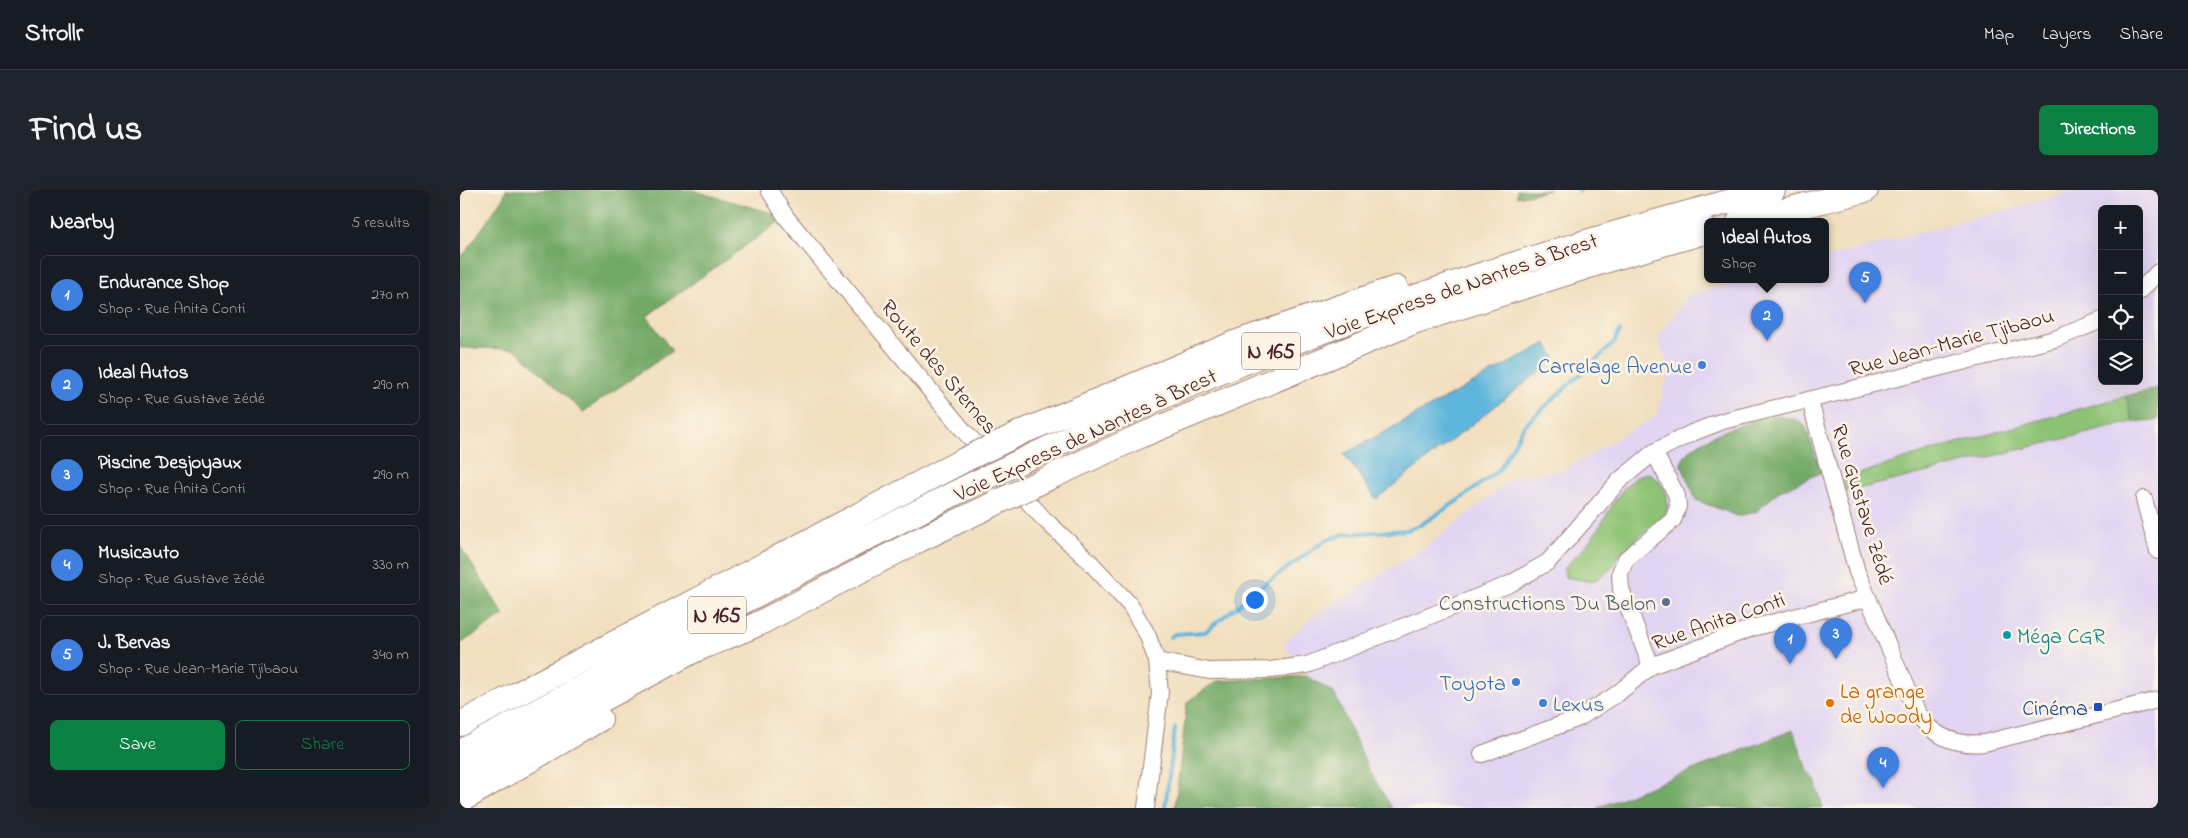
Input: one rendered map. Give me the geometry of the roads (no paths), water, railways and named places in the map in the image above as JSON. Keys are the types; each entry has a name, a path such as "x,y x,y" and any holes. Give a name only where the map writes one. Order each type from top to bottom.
{"highway":[{"name":"Voie Express de Nantes à Brest","path":"460,752 786,578 977,482 1134,408 1262,355 1402,302 1511,265 1773,190"},
{"path":"1755,218 1866,190"},
{"name":"Voie Express de Nantes à Brest","path":"460,776 693,651 758,624 919,540 1140,436 1416,321 1604,260 1704,232"},
{"path":"460,724 1020,433 1237,342 1310,316 1472,264 1511,265"},
{"path":"460,801 553,745 698,665 758,624"}],"street":[{"name":"Route des Sternes","path":"769,190 786,217 964,431 1042,518 1089,561 1130,605 1147,634 1157,661 1160,693 1146,808"},
{"path":"2143,288 2158,272"},
{"name":"Rue Jean-Marie Tjibaou","path":"1157,661 1209,671 1270,670 1307,665 1510,584 1548,562 1619,481 1654,452 1692,434 1723,421 2055,339 2098,322"},
{"name":"Rue Gustave Zédé","path":"1810,400 1857,572 1916,711 1924,723 1944,738 1965,745 2001,740 2158,700"},
{"path":"1651,666 1621,589 1620,572 1626,559 1673,520 1678,507 1677,496 1654,452"},
{"path":"2144,499 2158,551"},
{"name":"Rue Anita Conti","path":"1482,754 1580,718 1617,694 1651,666 1752,628 1868,598"}],"water":[{"path":"1546,343 1556,359 1376,499 1344,454"}],"waterway":[{"path":"1170,637 1175,634 1205,632 1258,589 1326,540 1345,534 1408,530 1422,524 1462,498 1499,470 1524,426 1613,344 1620,331"},
{"path":"1165,808 1175,728"}],"place":[{"name":"J. Bervas","path":"1865,303"},
{"name":"Ideal Autos","path":"1767,341"},
{"name":"Carrelage Avenue","path":"1702,365"},
{"name":"Constructions Du Belon","path":"1666,602"},
{"name":"Méga CGR","path":"2007,635"},
{"name":"Piscine Desjoyaux","path":"1836,659"},
{"name":"Endurance Shop","path":"1790,664"},
{"name":"Toyota","path":"1516,682"},
{"name":"Lexus","path":"1543,703"},
{"name":"La grange de Woody","path":"1830,703"},
{"name":"Cinéma","path":"2098,707"},
{"name":"Musicauto","path":"1883,788"}]}
